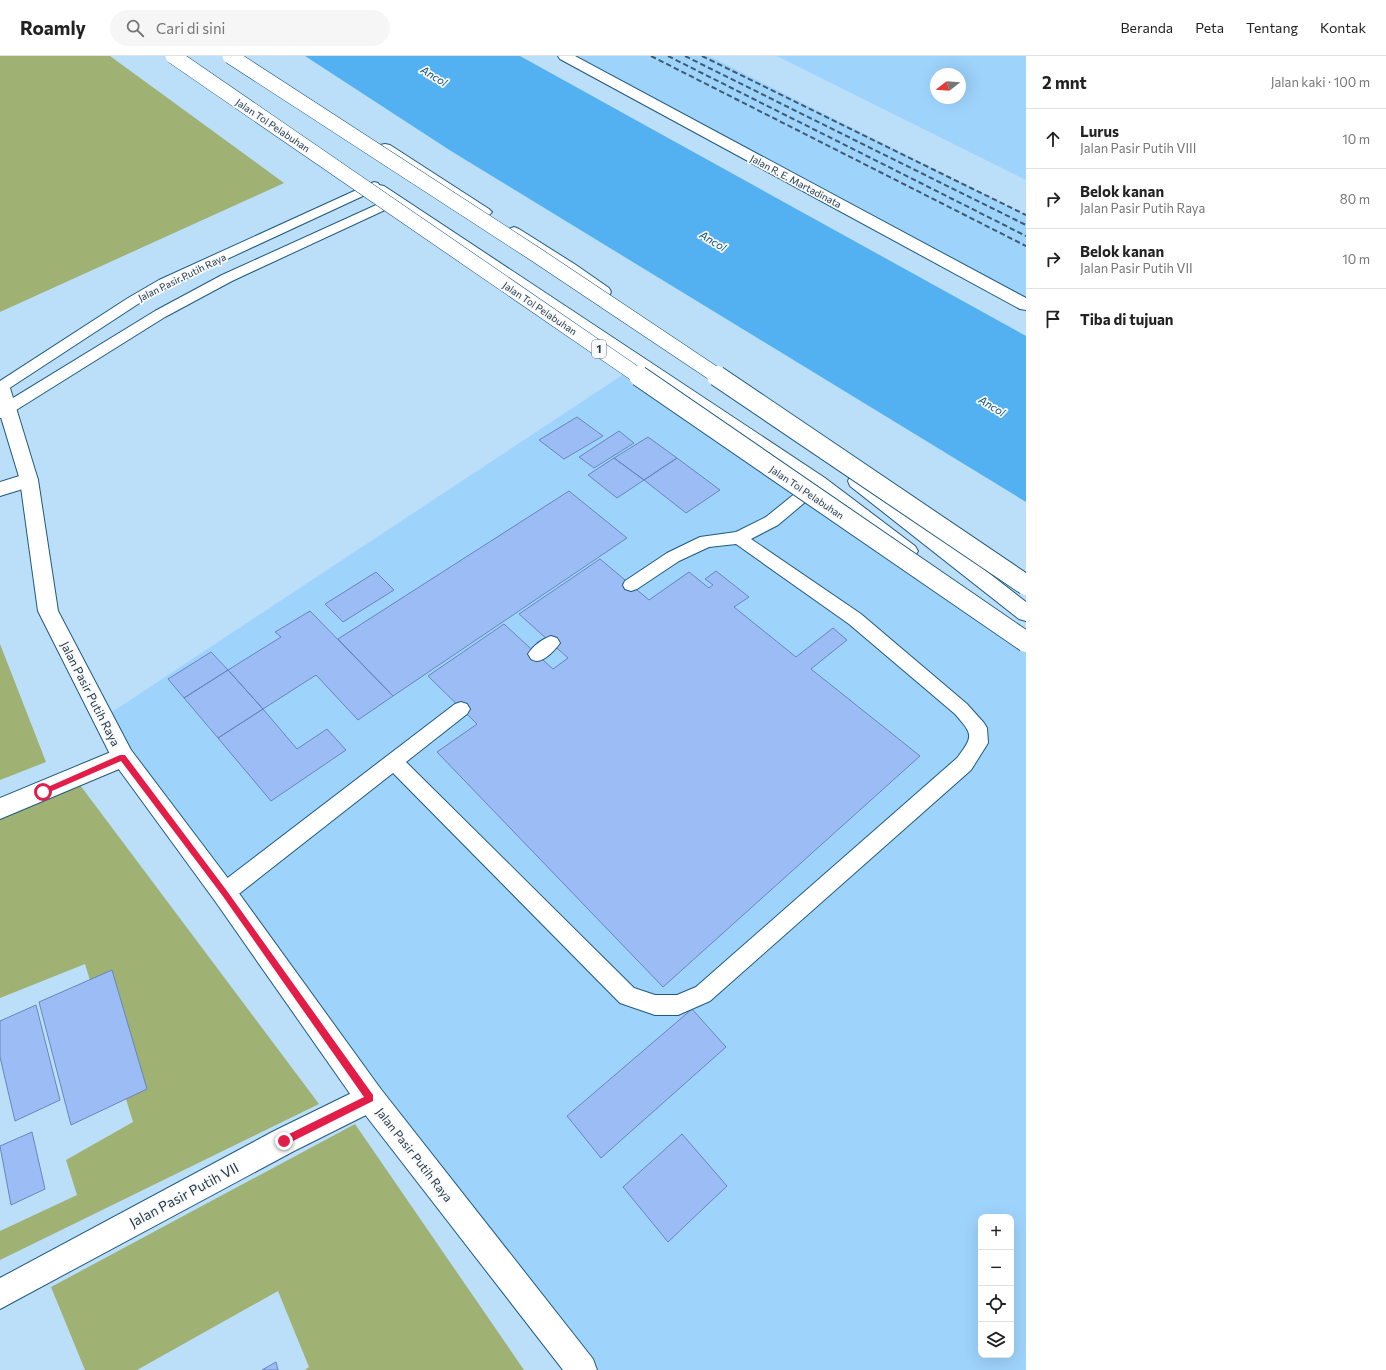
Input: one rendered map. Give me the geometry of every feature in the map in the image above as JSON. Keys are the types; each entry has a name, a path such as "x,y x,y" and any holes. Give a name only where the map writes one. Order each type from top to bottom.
{"main road":[{"name":"Jalan Tol Pelabuhan","path":"173,56 1026,641"},
{"path":"182,56 818,483 1026,641"},
{"path":"230,56 535,254 1026,585"},
{"path":"241,56 570,268 799,436 939,543 1026,613"},
{"name":"Jalan R. E. Martadinata","path":"565,56 1026,305"},
{"name":"Jalan Pasir Putih Raya","path":"0,388 10,442 29,480 48,611 123,758 224,893 370,1098 582,1370"},
{"path":"0,489 29,480"},
{"path":"0,809 123,758"},
{"name":"Jalan Pasir Putih VII","path":"0,1294 284,1141 370,1098"}],"lane":[{"name":"Jalan Pasir Putih Raya","path":"0,388 133,301 164,283 374,186"},
{"path":"4,410 160,314 227,278 396,200"},
{"path":"631,585 673,557 706,541 739,538 772,521 818,483"},
{"path":"393,762 627,996 655,1004 678,1005 703,994 964,764 979,743 978,728 961,709 861,624 739,538"},
{"path":"537,654 551,643"},
{"path":"224,893 461,709"}],"shaded area":[{"path":"571,56 709,56 1026,215 1026,305"},
{"path":"777,56 1026,56 1026,180"},
{"path":"630,370 1026,650 1026,1370 582,1370 103,718"}],"green space":[{"path":"0,56 110,56 284,183 0,312"},
{"path":"0,644 46,762 0,780"},
{"path":"80,785 319,1104 0,1260 0,1231 77,1195 66,1160 133,1122 85,964 0,998 0,817"},
{"path":"355,1124 524,1370 305,1370 309,1367 278,1291 137,1370 85,1370 51,1287"}],"water":[{"name":"Ancol","path":"305,56 520,56 1026,336 1026,502 451,151"}],"building":[{"path":"577,417 603,436 564,459 539,440"},
{"path":"619,431 634,443 594,468 579,457"},
{"path":"648,437 677,458 644,480 614,458"},
{"path":"614,458 644,480 617,498 588,475"},
{"path":"677,458 720,490 686,513 644,480"},
{"path":"569,491 627,538 393,696 338,639"},
{"path":"600,559 649,600 689,572 709,588 713,585 705,579 716,571 749,597 734,607 796,657 833,628 847,640 811,669 920,756 663,987 437,752 477,724 428,676 504,624 553,669 568,658 519,614"},
{"path":"376,572 394,590 343,622 325,604"},
{"path":"310,611 393,696 358,720 316,675 263,709 228,670 281,637 275,632"},
{"path":"211,652 228,670 184,698 168,679"},
{"path":"228,670 263,709 218,738 184,698"},
{"path":"263,709 297,749 327,729 346,750 271,801 218,738"},
{"path":"112,970 147,1089 71,1125 39,1002"},
{"path":"36,1005 60,1100 15,1121 0,1057 0,1021"},
{"path":"692,1009 726,1047 601,1158 567,1116"},
{"path":"32,1132 45,1189 11,1205 0,1146"},
{"path":"682,1134 727,1186 668,1242 623,1187"},
{"path":"276,1362 278,1370 262,1370"}],"railway":[{"path":"651,56 1026,246"},
{"path":"668,56 1026,236"},
{"path":"685,56 1026,225"},
{"path":"702,56 1026,215"}],"route":[{"path":"43,792 123,758 224,893 370,1098 284,1141"}]}
